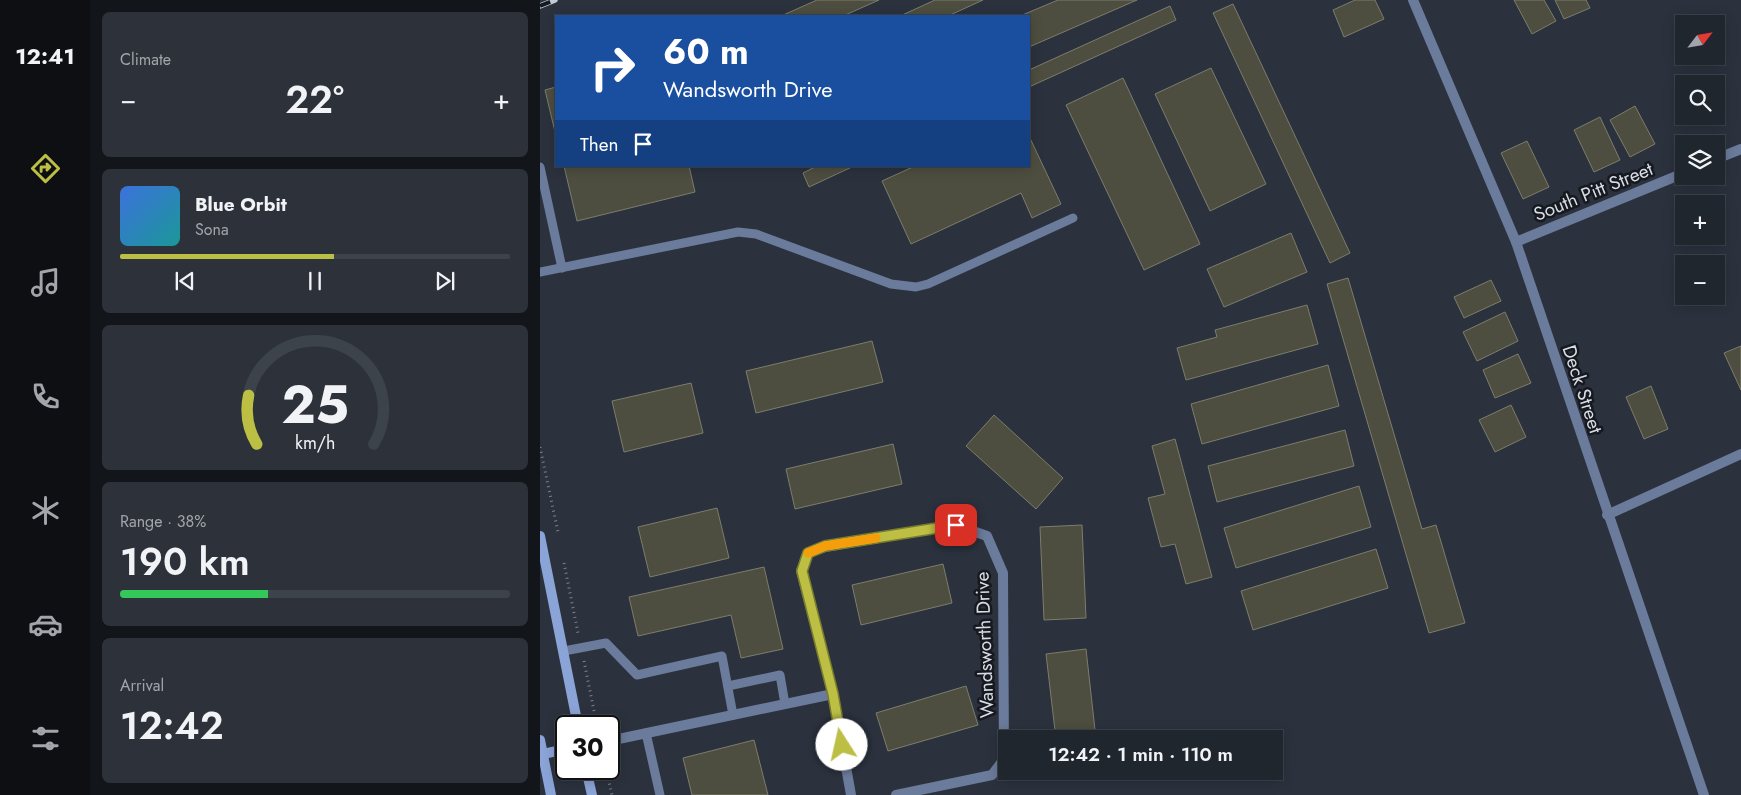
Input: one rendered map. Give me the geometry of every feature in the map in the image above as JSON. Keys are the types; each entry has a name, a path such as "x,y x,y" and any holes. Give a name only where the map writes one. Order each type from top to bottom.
{"main road":[{"path":"540,536 576,715"},
{"path":"540,740 551,795"},
{"path":"543,754 555,751"},
{"path":"589,780 592,795"}],"street":[{"name":"Deck Street","path":"1416,1 1516,242 1607,515 1704,795"},
{"path":"1725,155 1741,149"},
{"name":"South Pitt Street","path":"1516,242 1675,177"},
{"path":"1607,515 1741,454"},
{"name":"Wandsworth Drive","path":"851,795 833,694 802,571 808,553 825,546 956,525 987,536 1003,573 1004,759 992,775 896,795"},
{"path":"620,739 833,694"}],"lane":[{"path":"540,167 562,268"},
{"path":"540,272 738,232 756,234 891,284 916,287 928,284 1073,218"},
{"path":"564,651 606,643 637,675 722,656 733,715"},
{"path":"728,686 780,675 784,704"},
{"path":"646,733 660,795"}],"path":[{"path":"540,447 560,542"},
{"path":"564,562 580,638"},
{"path":"584,664 595,715"},
{"path":"609,780 612,795"}],"building":[{"path":"817,0 879,0 845,15 783,15"},
{"path":"935,0 983,0 950,15 902,15"},
{"path":"1058,0 1137,0 1030,47 1030,15 1022,15"},
{"path":"1355,0 1375,0 1384,19 1344,37 1333,10"},
{"path":"1514,0 1544,0 1556,21 1532,34"},
{"path":"1555,0 1586,0 1590,8 1564,19"},
{"path":"1233,4 1350,253 1330,263 1213,13"},
{"path":"1170,6 1176,20 1030,87 1030,70"},
{"path":"1211,68 1266,184 1210,211 1155,94"},
{"path":"1123,78 1200,244 1144,270 1066,105"},
{"path":"555,87 555,132 545,90"},
{"path":"1635,106 1655,144 1630,157 1610,120"},
{"path":"1600,117 1620,160 1594,172 1574,130"},
{"path":"1030,138 1061,204 1032,218 1021,193 911,244 882,181 913,167 1030,167"},
{"path":"1527,141 1549,187 1523,199 1501,153"},
{"path":"564,167 689,167 695,192 577,221"},
{"path":"815,167 852,167 809,187 803,173"},
{"path":"1291,233 1307,272 1224,307 1207,269"},
{"path":"1348,278 1422,529 1436,525 1465,623 1429,633 1327,284"},
{"path":"1491,280 1501,301 1464,318 1454,297"},
{"path":"1307,305 1318,344 1186,380 1177,348 1217,337 1215,330"},
{"path":"1505,312 1518,341 1477,361 1463,332"},
{"path":"872,341 883,382 756,413 746,371"},
{"path":"1741,346 1741,390 1724,353"},
{"path":"1518,354 1531,383 1495,398 1483,370"},
{"path":"1328,365 1339,406 1202,444 1191,404"},
{"path":"691,383 703,433 624,452 612,401"},
{"path":"1651,386 1668,429 1644,439 1626,397"},
{"path":"1511,405 1526,437 1495,452 1479,420"},
{"path":"994,415 1063,478 1036,509 966,446"},
{"path":"1345,430 1354,466 1217,502 1208,466"},
{"path":"1175,439 1212,577 1186,584 1175,544 1161,547 1148,498 1165,494 1152,446"},
{"path":"893,444 902,484 795,509 786,469"},
{"path":"1359,486 1371,527 1236,568 1224,528"},
{"path":"717,508 729,558 650,577 638,527"},
{"path":"1082,525 1086,618 1044,620 1040,527"},
{"path":"1376,549 1388,588 1253,630 1241,591"},
{"path":"943,564 952,603 861,625 852,585"},
{"path":"764,567 783,649 741,658 731,615 638,636 629,597"},
{"path":"1086,649 1095,730 1055,730 1046,654"},
{"path":"966,686 978,725 888,751 876,713"},
{"path":"754,740 768,795 692,795 683,758"}],"railway":[{"path":"540,6 555,0"}],"slow traffic":[{"path":"808,553 825,546 876,538"}],"route":[{"path":"842,745 833,694 802,571 808,553 825,546 956,525"}]}
